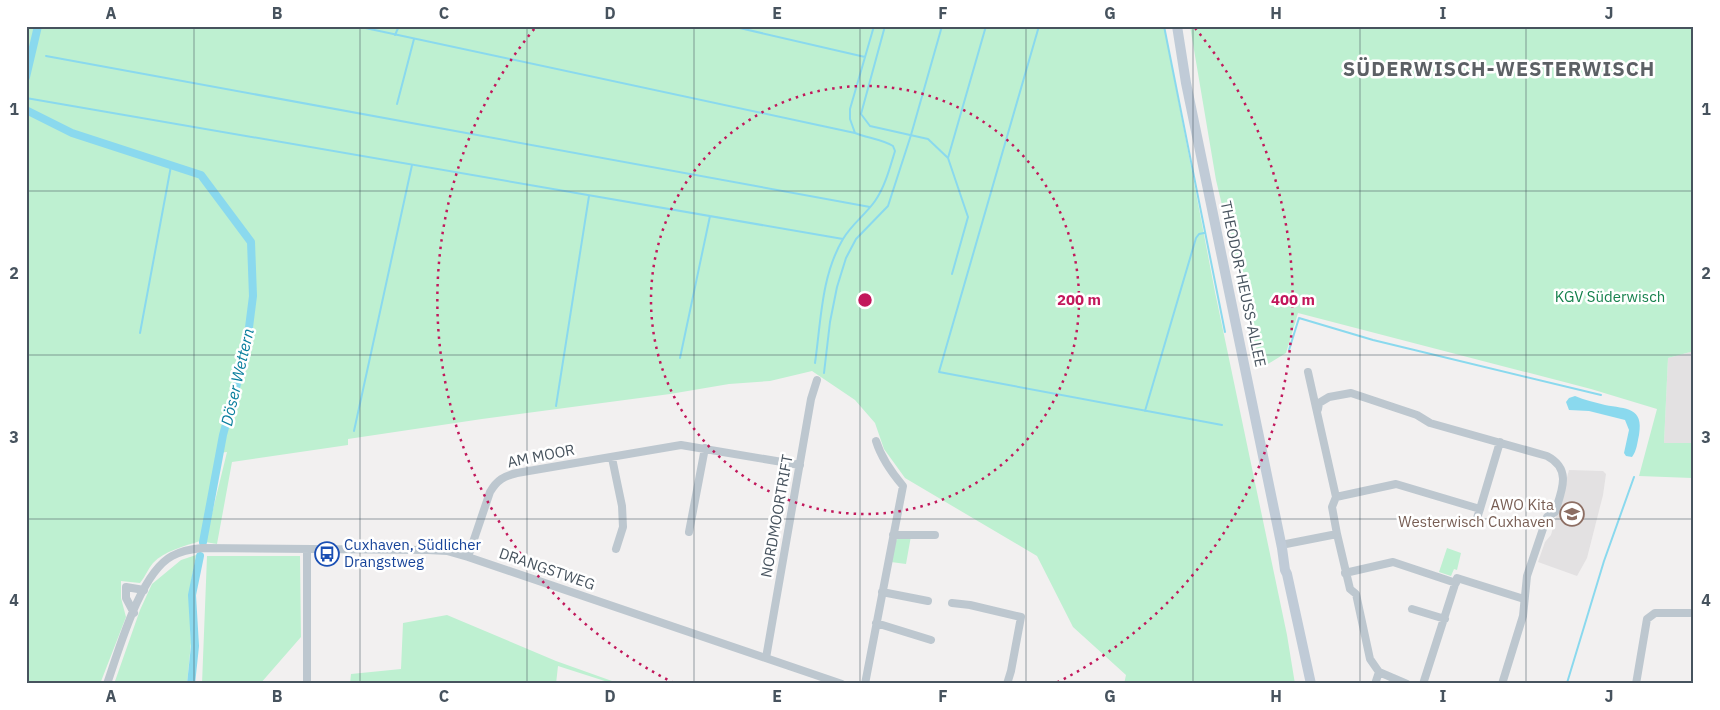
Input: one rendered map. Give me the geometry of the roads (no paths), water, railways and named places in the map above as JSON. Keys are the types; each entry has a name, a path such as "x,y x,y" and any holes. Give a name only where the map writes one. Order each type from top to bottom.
{"street":[{"name":"THEODOR-HEUSS-ALLEE","path":"1177,26 1186,83 1281,546 1284,570 1287,574 1311,684"},
{"path":"1308,372 1318,409 1336,497 1332,507 1345,573 1350,589 1356,594 1370,659 1378,672 1407,684"},
{"name":"NORDMOORTRIFT","path":"766,658 811,399 817,380"},
{"path":"1318,409 1319,403 1330,397 1351,393 1417,414 1430,423 1547,456 1560,465 1563,473 1563,485 1556,512 1547,517 1528,576 1522,616 1502,684"},
{"path":"865,684 903,486 896,479 879,451 876,441"},
{"path":"1475,524 1500,442"},
{"name":"AM MOOR","path":"468,557 490,492 495,484 504,476 517,472 612,458 681,445 800,465"},
{"path":"689,532 705,448"},
{"path":"612,458 622,506 623,527 616,549"},
{"path":"1336,497 1396,484 1480,509"},
{"path":"1281,546 1337,534"},
{"path":"893,535 934,535"},
{"name":"DRANGSTWEG","path":"107,684 134,612 152,574 164,561 173,555 202,548 447,551 842,684"},
{"path":"307,550 308,684"},
{"path":"1345,573 1393,562 1456,583"},
{"path":"1423,684 1457,578 1524,599"},
{"path":"134,612 126,598 126,587 144,590"},
{"path":"882,592 928,601"},
{"path":"952,603 970,605 1021,617 1007,684"},
{"path":"1412,609 1444,619"},
{"path":"1636,684 1647,619 1655,612 1694,613"},
{"path":"876,622 931,640"},
{"path":"1375,684 1378,672"}],"water":[{"path":"1575,396 1626,409 1636,414 1640,426 1636,449 1632,457 1626,456 1624,453 1629,430 1625,420 1589,411 1569,410 1566,402 1569,398"}],"waterway":[{"name":"Döser Wettern","path":"26,77 38,26"},
{"path":"356,26 855,133"},
{"path":"395,35 399,26"},
{"path":"731,26 865,57"},
{"path":"815,363 823,300 830,268 846,234 871,206 882,190 895,151 893,146 855,133 850,119 850,109 874,26"},
{"path":"885,26 861,114 870,126 928,139 948,158 968,217 952,274"},
{"path":"824,373 830,322 837,287 846,258 856,239 888,206 911,135 942,26"},
{"path":"948,158 986,26"},
{"path":"1039,26 939,372 1222,425"},
{"path":"1164,26 1225,332"},
{"path":"397,104 414,39"},
{"path":"46,56 870,207"},
{"path":"26,98 843,239"},
{"name":"Döser Wettern","path":"26,110 72,133 201,175 251,242 253,296 246,351 223,435 203,542"},
{"path":"354,431 412,165"},
{"path":"140,333 171,166"},
{"path":"556,406 589,196"},
{"path":"680,358 710,216"},
{"path":"1145,411 1196,238 1199,234 1204,233"},
{"path":"1289,350 1299,318 1373,340 1601,395"},
{"path":"1567,683 1604,561 1634,477"},
{"name":"Döser Wettern","path":"191,684 195,646 192,595 200,556"}],"place":[{"name":"AWO Kita Westerwisch Cuxhaven","path":"1572,514"},
{"name":"Cuxhaven, Südlicher Drangstweg","path":"327,554"}],"district":[{"name":"SÜDERWISCH-WESTERWISCH","path":"1499,69"}],"park label":[{"name":"KGV Süderwisch","path":"1610,297"}]}
